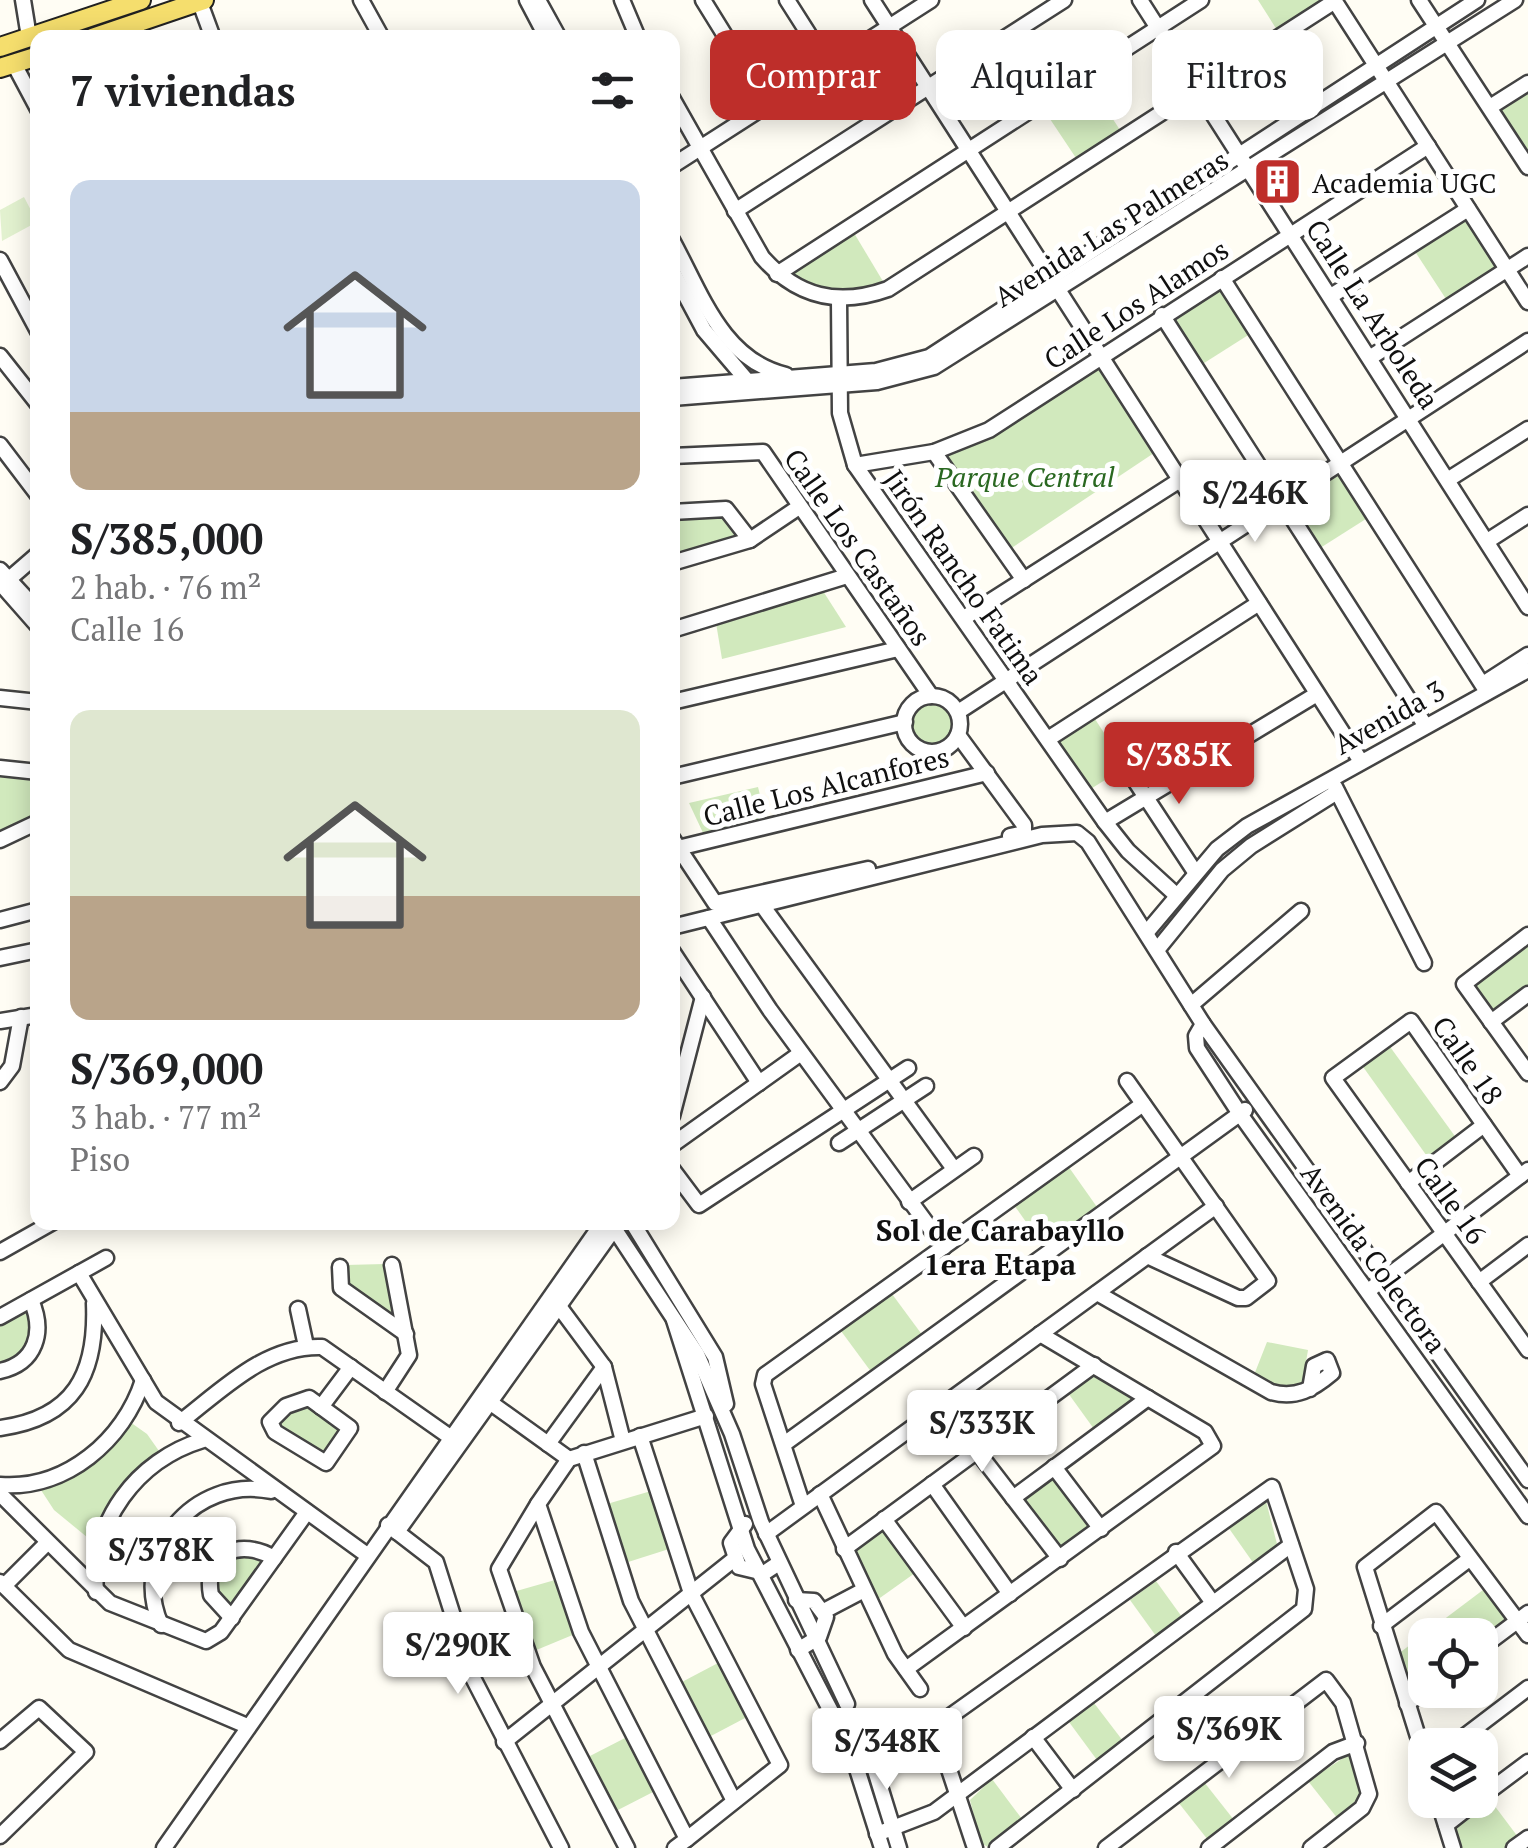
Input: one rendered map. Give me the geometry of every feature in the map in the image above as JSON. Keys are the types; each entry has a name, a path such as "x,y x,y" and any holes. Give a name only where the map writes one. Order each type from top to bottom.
{"main road":[{"path":"53,30 141,0"},
{"path":"115,30 201,0"},
{"path":"0,47 29,38"}],"street":[{"path":"23,0 29,38"},
{"path":"201,0 210,30"},
{"path":"361,0 378,30"},
{"path":"526,0 543,30"},
{"path":"538,0 555,30"},
{"path":"622,0 635,30"},
{"path":"703,0 722,30"},
{"path":"787,0 806,30"},
{"path":"872,0 1360,760"},
{"path":"884,30 931,0"},
{"path":"734,211 1064,0"},
{"name":"Calle La Arboleda","path":"1140,0 1158,28"},
{"path":"776,274 1202,0"},
{"path":"1288,30 1335,0 1528,302"},
{"path":"1420,0 1528,167"},
{"name":"Avenida Las Palmeras","path":"752,386 797,378 877,382 934,367 1239,153 1477,0"},
{"name":"Avenida Las Palmeras","path":"1055,284 1250,170 1516,0"},
{"path":"7,66 30,97"},
{"path":"1490,107 1528,83"},
{"path":"680,112 734,211 776,274 817,296 839,300 888,288 1152,117"},
{"path":"680,161 745,120"},
{"name":"Calle La Arboleda","path":"1218,120 1489,540 1528,607"},
{"name":"Calle Los Alamos","path":"854,465 934,452 989,430 1428,146"},
{"path":"1331,296 1468,209"},
{"path":"680,254 735,348 762,367 797,378"},
{"path":"1370,357 1528,256"},
{"path":"0,260 30,316"},
{"path":"1222,278 1485,688 1528,655"},
{"path":"680,285 704,330 752,386"},
{"name":"Jirón Rancho Fatima","path":"839,300 838,380 843,432 854,465 1105,822 1128,850 1175,894"},
{"path":"1162,315 1426,726"},
{"path":"958,712 1528,341"},
{"path":"0,356 30,394"},
{"name":"Avenida Las Palmeras","path":"752,386 838,380"},
{"path":"680,387 752,386"},
{"path":"680,397 752,386"},
{"path":"1449,479 1528,429"},
{"path":"0,445 30,485"},
{"name":"Calle Los Castaños","path":"680,455 759,450 931,696"},
{"path":"934,452 1024,580"},
{"path":"964,618 1180,480"},
{"path":"680,561 750,540 799,507"},
{"path":"680,512 726,510 750,540"},
{"path":"1489,540 1528,516"},
{"path":"3,578 30,559"},
{"path":"680,628 847,576"},
{"path":"3,578 30,604"},
{"path":"3,578 30,615"},
{"path":"1048,739 1259,603"},
{"path":"680,700 898,650"},
{"name":"Avenida 3","path":"1147,932 1175,894 1247,826 1426,726 1485,688 1528,670"},
{"path":"1105,822 1317,694"},
{"path":"680,775 904,722 914,703 931,696 949,701 958,712 958,734 1024,825 1024,833 720,903 710,900 680,851"},
{"path":"0,698 30,701"},
{"path":"904,722 912,742 928,751 946,748 958,734"},
{"path":"1126,766 1196,872"},
{"path":"0,768 30,771"},
{"name":"Calle Los Alcanfores","path":"680,842 987,772"},
{"path":"1330,778 1424,964"},
{"path":"1158,950 1222,870 1250,846 1338,792"},
{"path":"0,840 30,826"},
{"name":"Avenida Colectora","path":"680,925 1062,832 1077,834 1088,842 1203,1024 1528,1480"},
{"path":"762,905 954,1169"},
{"path":"0,920 30,912"},
{"path":"1191,1005 1301,912"},
{"path":"709,918 801,1054 944,1248"},
{"path":"1528,935 1464,984 1528,1074"},
{"path":"0,958 30,952"},
{"path":"680,963 759,1084"},
{"path":"1491,1022 1528,994"},
{"path":"680,1084 702,997"},
{"path":"0,1021 30,1016"},
{"path":"0,1082 12,1066 21,1017"},
{"name":"Calle 16","path":"1411,1021 1333,1078 1528,1350"},
{"name":"Calle 18","path":"1411,1021 1484,1125 1524,1173"},
{"name":"Avenida Colectora","path":"1203,1024 1196,1036 1197,1048 1240,1114 1528,1516"},
{"path":"680,1139 801,1054"},
{"path":"680,1179 699,1206 908,1068"},
{"path":"1127,1081 1268,1278 1256,1291 1238,1298 1147,1256"},
{"path":"839,1143 926,1086"},
{"path":"784,1444 1257,1101"},
{"path":"803,1506 764,1384 765,1375 1144,1104"},
{"path":"1408,1183 1484,1125"},
{"path":"909,1202 974,1156"},
{"path":"1368,1291 1524,1173"},
{"path":"740,1527 763,1528 803,1506 1216,1206"},
{"path":"0,1252 39,1230"},
{"path":"164,1848 368,1555 392,1529 605,1230"},
{"path":"612,1230 697,1354 732,1434 763,1528 847,1704"},
{"path":"637,1230 715,1357 732,1434"},
{"path":"1479,1282 1528,1246"},
{"path":"0,1317 106,1258"},
{"path":"385,1392 409,1355 392,1265"},
{"path":"340,1268 341,1288 406,1334"},
{"path":"79,1273 156,1402 179,1423 368,1555"},
{"path":"1096,1293 1271,1392 1291,1396 1310,1389"},
{"path":"0,1428 28,1424 55,1411 77,1389 91,1362 93,1298"},
{"path":"0,1371 14,1368 33,1350 38,1323 31,1300"},
{"path":"555,1301 604,1367 623,1441"},
{"path":"298,1309 306,1346"},
{"path":"674,1320 758,1574 851,1750 884,1837 899,1848"},
{"path":"906,1670 1213,1446 1206,1432 1040,1334"},
{"path":"179,1423 262,1360 306,1346 322,1347 450,1437"},
{"path":"844,1549 1094,1366"},
{"path":"320,1407 351,1367"},
{"path":"548,1444 604,1367"},
{"path":"0,1485 34,1482 82,1462 121,1426 135,1405 143,1380"},
{"path":"308,1398 320,1407 350,1428 326,1463 276,1432 270,1422 298,1400 308,1398"},
{"path":"392,1529 450,1437 484,1398"},
{"path":"484,1398 568,1459"},
{"path":"1013,1498 1148,1398"},
{"path":"627,1848 523,1642 499,1569 568,1459 706,1416"},
{"path":"538,1504 598,1667 681,1843 780,1765 691,1593 640,1436"},
{"path":"96,1592 99,1547 121,1499 157,1462 178,1447 203,1440"},
{"path":"978,1451 1060,1559"},
{"path":"584,1453 644,1631 734,1801"},
{"path":"1054,1468 1101,1530"},
{"path":"932,1484 1010,1594"},
{"path":"975,1848 936,1727 1267,1487 1274,1491 1308,1600 1297,1617 997,1848"},
{"path":"162,1625 152,1591 154,1561 167,1533 188,1510 216,1494 245,1488 277,1492"},
{"path":"0,1494 96,1592 126,1612 206,1641 222,1632 307,1512"},
{"path":"820,1494 864,1590 920,1689"},
{"path":"1415,1728 1365,1567 1436,1512 1468,1560 1522,1617 1528,1635"},
{"path":"884,1520 964,1628"},
{"path":"740,1527 730,1542 733,1560 746,1572 758,1574 779,1563"},
{"path":"392,1529 436,1562 472,1676 561,1848"},
{"path":"47,1543 2,1584 68,1650 92,1664 247,1726"},
{"path":"884,1837 922,1819 959,1793 1291,1544"},
{"path":"232,1618 211,1595 210,1571 216,1560 226,1552 248,1546 274,1558"},
{"path":"1176,1552 1213,1603"},
{"path":"504,1742 733,1560"},
{"path":"1381,1626 1468,1560"},
{"path":"824,1611 864,1590"},
{"path":"796,1600 814,1600 824,1611 826,1624 818,1645 834,1718"},
{"path":"1498,1635 1522,1617"},
{"path":"798,1650 818,1645"},
{"path":"1106,1848 1326,1680 1343,1703 1369,1787 1366,1802 1311,1848"},
{"path":"1475,1728 1528,1688"},
{"path":"0,1741 38,1708 86,1752 0,1836"},
{"path":"1033,1738 1072,1790"},
{"path":"866,1741 884,1837"},
{"path":"1208,1848 1332,1752 1356,1743"},
{"path":"1498,1785 1528,1762"},
{"path":"1444,1818 1453,1848"},
{"path":"1446,1824 1454,1818"},
{"path":"1514,1848 1528,1838"}],"green space":[{"path":"1258,0 1324,0 1277,30"},
{"path":"1528,91 1528,154 1500,109"},
{"path":"1051,120 1113,120 1120,130 1076,158"},
{"path":"24,197 30,209 30,226 2,241 0,210"},
{"path":"1467,219 1497,266 1446,299 1416,253"},
{"path":"854,233 884,283 835,291 788,275"},
{"path":"1222,285 1253,332 1201,365 1171,319"},
{"name":"Parque Central","path":"1100,365 1157,451 1010,549 943,454"},
{"path":"1338,470 1369,517 1317,550 1287,503"},
{"path":"726,515 743,537 680,554 680,519"},
{"path":"823,591 846,627 722,659 716,623"},
{"path":"932,700 949,707 956,724 949,741 932,748 915,741 908,724 915,707"},
{"path":"1095,719 1126,767 1089,790 1059,742"},
{"path":"0,773 30,776 30,817 0,832"},
{"path":"758,787 766,819 704,835 689,803"},
{"path":"1528,943 1528,987 1494,1012 1474,984"},
{"path":"1388,1044 1457,1139 1429,1159 1361,1064"},
{"path":"1068,1166 1097,1207 1043,1246 1014,1205"},
{"path":"385,1264 397,1321 354,1292 345,1275 345,1265"},
{"path":"892,1294 923,1336 872,1373 841,1331"},
{"path":"27,1308 27,1343 0,1365 0,1323"},
{"path":"1267,1342 1308,1350 1302,1385 1279,1388 1254,1375"},
{"path":"1096,1373 1137,1397 1094,1429 1068,1393"},
{"path":"308,1403 346,1429 325,1460 275,1426 276,1417"},
{"path":"130,1422 147,1434 159,1451 120,1488 93,1542 54,1510 39,1487 90,1462"},
{"path":"1052,1474 1093,1528 1060,1552 1020,1498"},
{"path":"651,1491 669,1549 625,1563 607,1504"},
{"path":"1266,1501 1277,1544 1254,1564 1228,1527"},
{"path":"883,1529 915,1573 877,1600 853,1551"},
{"path":"238,1552 267,1559 230,1610 219,1594 216,1579 223,1565"},
{"path":"555,1580 575,1634 534,1651 513,1592"},
{"path":"1156,1581 1182,1617 1156,1636 1130,1600"},
{"path":"1483,1590 1508,1623 1498,1630 1498,1618 1446,1618"},
{"path":"1408,1646 1408,1686 1398,1654"},
{"path":"718,1663 747,1717 709,1737 680,1683"},
{"path":"1094,1703 1123,1741 1097,1760 1069,1722"},
{"path":"627,1737 655,1791 616,1811 588,1757"},
{"path":"1351,1753 1362,1794 1338,1819 1308,1781"},
{"path":"992,1779 1022,1819 988,1847 981,1843 970,1800"},
{"path":"1204,1782 1234,1820 1208,1840 1178,1802"},
{"path":"1498,1810 1518,1837 1504,1848 1460,1848 1454,1828 1468,1818 1498,1818"}],"place":[{"name":"Academia UGC","path":"1277,182"}],"district":[{"name":"Sol de Carabayllo 1era Etapa","path":"1000,1247"}]}
